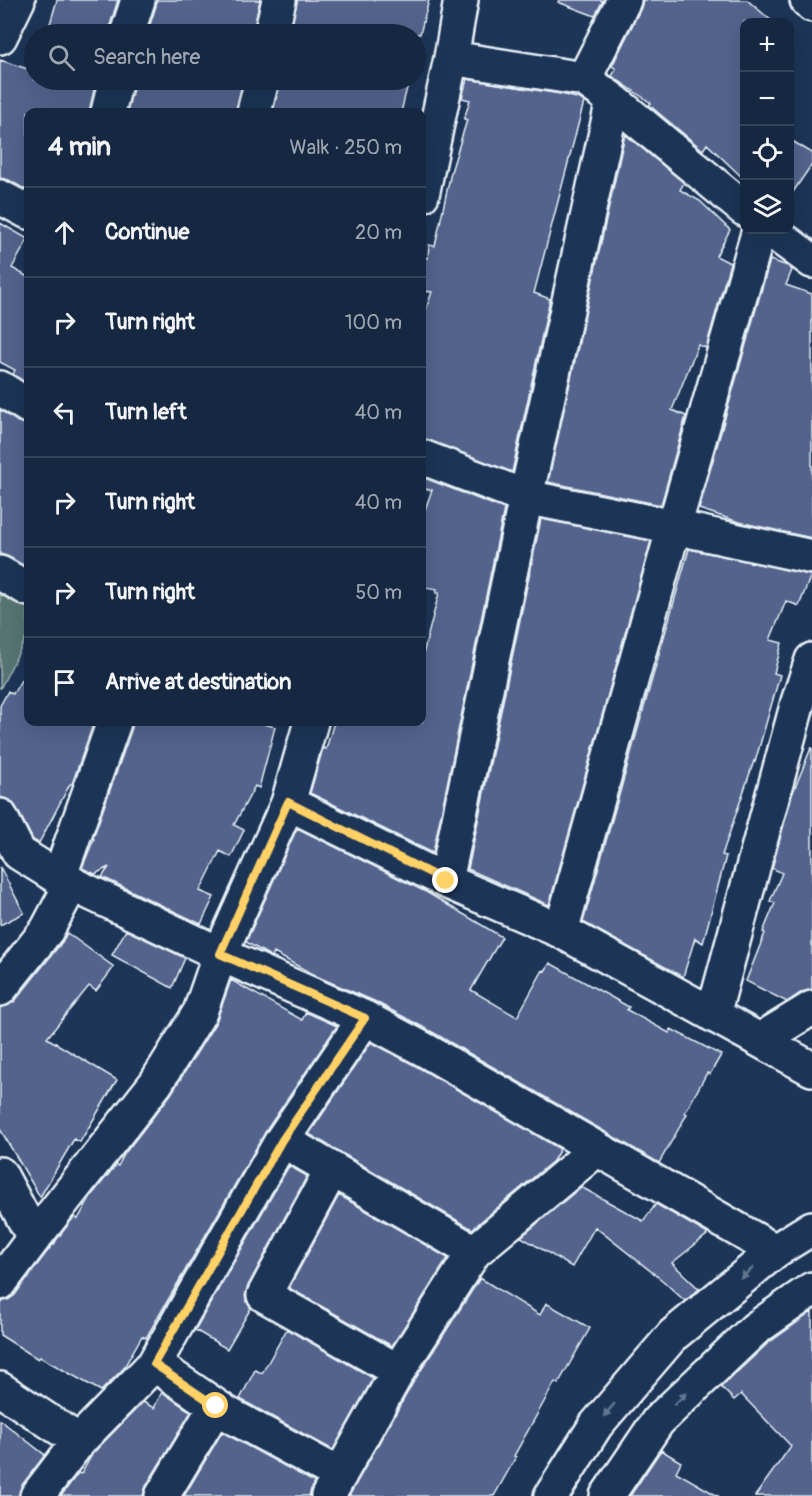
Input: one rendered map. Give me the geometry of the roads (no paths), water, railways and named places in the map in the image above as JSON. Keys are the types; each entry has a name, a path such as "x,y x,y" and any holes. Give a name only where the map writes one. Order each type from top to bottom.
{"street":[{"path":"0,37 18,0"},
{"path":"130,24 138,0"},
{"path":"273,24 279,0"},
{"path":"426,176 461,0"},
{"path":"584,79 624,0"},
{"path":"807,0 812,5"},
{"path":"451,58 584,79 613,100 740,206"},
{"path":"109,108 114,90"},
{"path":"255,108 259,90"},
{"path":"446,881 526,497 613,100"},
{"path":"0,196 24,210"},
{"path":"561,932 758,234"},
{"path":"775,234 812,261"},
{"path":"0,388 24,403"},
{"path":"426,459 526,497 812,557"},
{"path":"0,573 24,587"},
{"path":"713,1015 805,704 812,660"},
{"path":"0,989 47,930 113,726"},
{"path":"0,1283 156,1083 200,1012 220,954 288,802 309,726"},
{"path":"288,802 446,881 561,932 812,1069"},
{"path":"0,816 19,853 65,880 220,954 365,1018 775,1251"},
{"path":"760,1040 812,1008"},
{"path":"37,1496 79,1441 154,1364 282,1140 365,1018"},
{"path":"282,1140 474,1252"},
{"path":"154,1364 334,1485 398,1371 474,1252 597,1149"},
{"path":"332,1169 264,1295 398,1371"},
{"path":"0,1174 34,1238"},
{"path":"551,1496 596,1425 673,1335 775,1251 812,1228"},
{"path":"607,1496 658,1421 755,1329 812,1289"},
{"path":"0,1389 79,1441"},
{"path":"162,1496 216,1406"}]}
